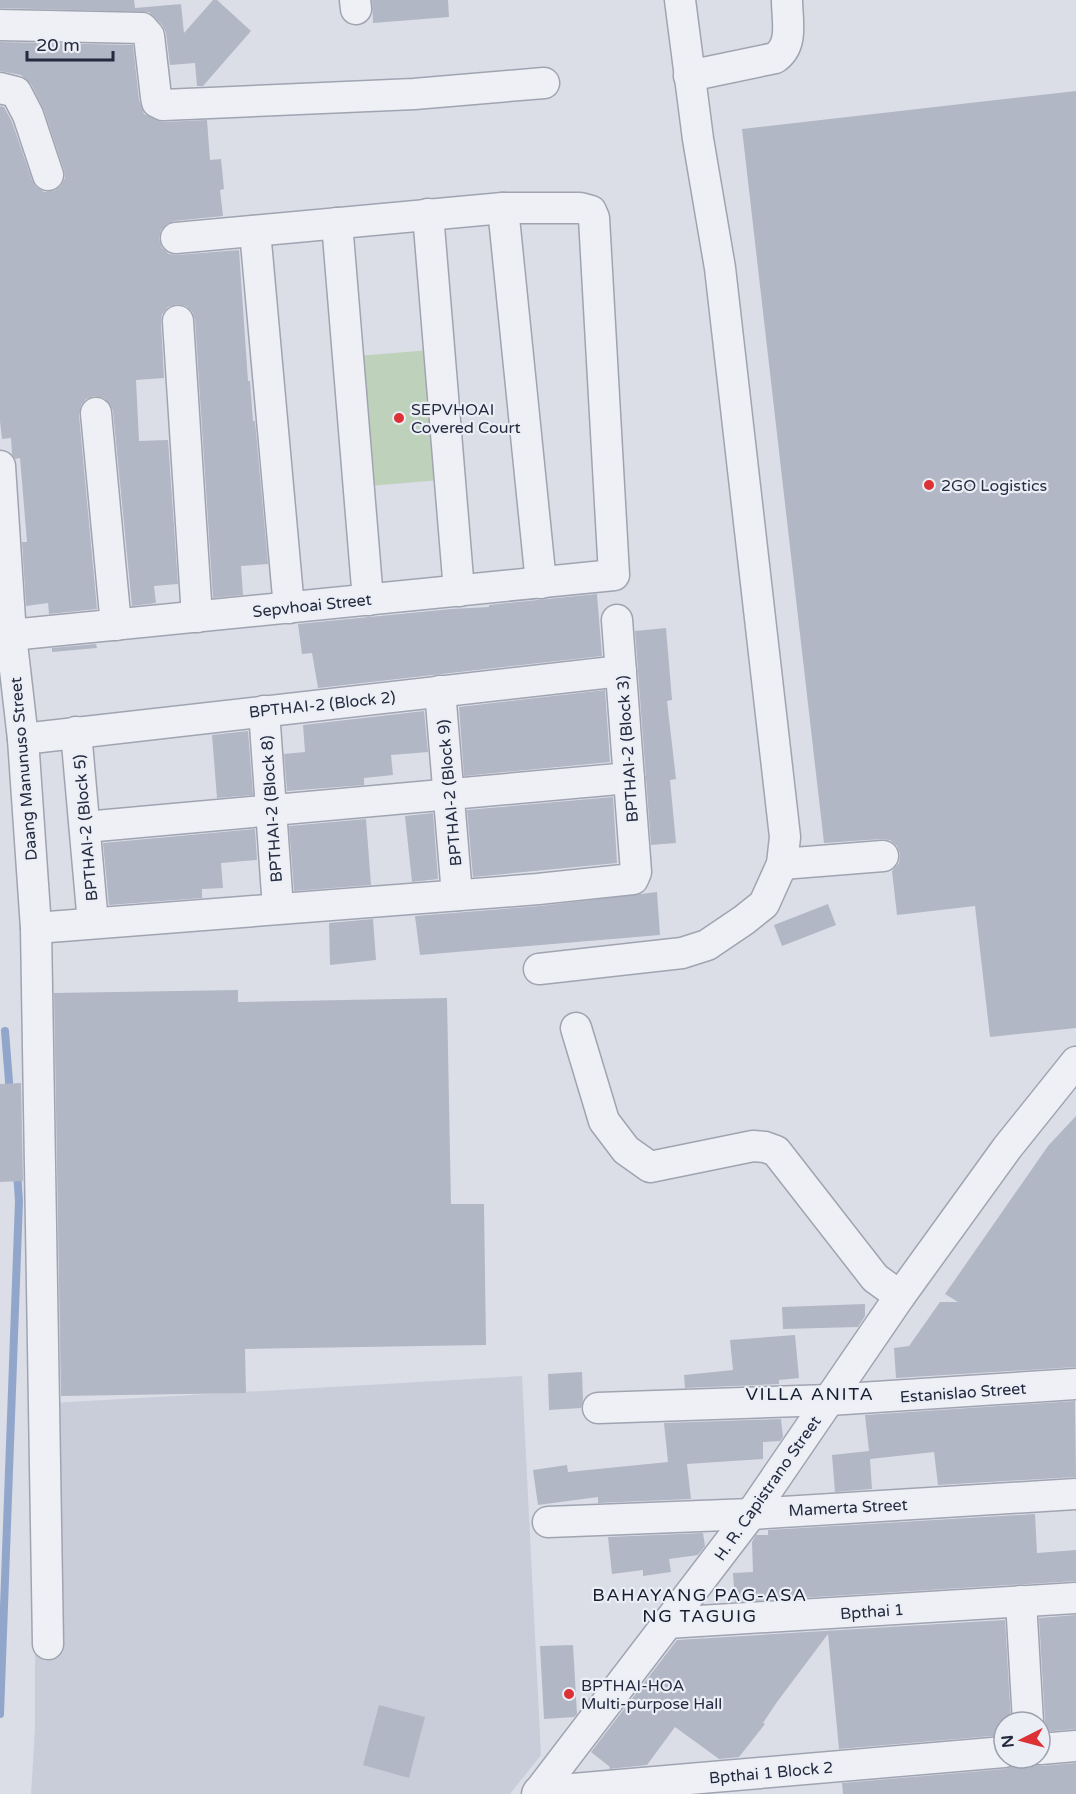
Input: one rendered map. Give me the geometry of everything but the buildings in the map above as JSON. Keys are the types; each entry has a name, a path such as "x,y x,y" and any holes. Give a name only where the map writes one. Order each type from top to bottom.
{"street":[{"path":"539,969 682,953 707,945 764,904 782,864 785,837 720,268 698,139 680,0"},
{"path":"689,76 775,58 783,52 788,38 787,0"},
{"path":"0,25 142,28 149,36 156,98 163,105 414,94 544,83"},
{"path":"0,88 16,92 23,103 48,175"},
{"path":"177,238 503,208 541,583"},
{"name":"Sepvhoai Street","path":"11,635 614,575 594,219 591,211 580,208 503,208"},
{"path":"428,214 459,591"},
{"path":"337,223 368,600"},
{"path":"255,231 289,608"},
{"path":"178,321 197,617"},
{"path":"96,413 116,625"},
{"name":"Daang Manunuso Street","path":"0,466 11,635 23,739 36,928 31,1008 48,1644"},
{"name":"BPTHAI-2 (Block 3)","path":"457,895 593,884 634,877 636,872 617,620"},
{"name":"BPTHAI-2 (Block 2)","path":"23,739 621,671"},
{"name":"BPTHAI-2 (Block 9)","path":"440,691 457,895"},
{"name":"BPTHAI-2 (Block 8)","path":"264,711 278,908"},
{"name":"BPTHAI-2 (Block 5)","path":"76,732 93,923"},
{"path":"85,827 629,778"},
{"path":"782,864 883,856"},
{"path":"36,928 457,895"},
{"path":"576,1028 604,1121 626,1150 650,1167 753,1146 776,1150 875,1278 900,1296"},
{"name":"H. R. Capistrano Street","path":"538,1793 751,1514 900,1296 1007,1148 1076,1062"},
{"name":"Estanislao Street","path":"598,1408 829,1400 1076,1384"},
{"name":"Mamerta Street","path":"548,1522 751,1514 1076,1494"},
{"name":"Bpthai 1","path":"667,1623 1076,1598"},
{"path":"1021,1601 1027,1710"},
{"path":"1052,1748 1076,1746"},
{"name":"Bpthai 1 Block 2","path":"538,1793 992,1753"}],"shaded area":[{"path":"522,1376 541,1755 510,1794 31,1794 35,1728 35,1404"}],"green space":[{"name":"SEPVHOAI Covered Court","path":"430,350 441,480 368,486 357,356"}],"waterway":[{"path":"5,1031 10,1094"},
{"path":"0,1714 19,1201 17,1172"}],"place":[{"name":"SEPVHOAI Covered Court","path":"399,418"},
{"name":"2GO Logistics","path":"929,485"},
{"name":"BPTHAI-HOA Multi-purpose Hall","path":"569,1694"}],"district":[{"name":"VILLA ANITA","path":"810,1394"},
{"name":"BAHAYANG PAG-ASA NG TAGUIG","path":"700,1605"}]}
